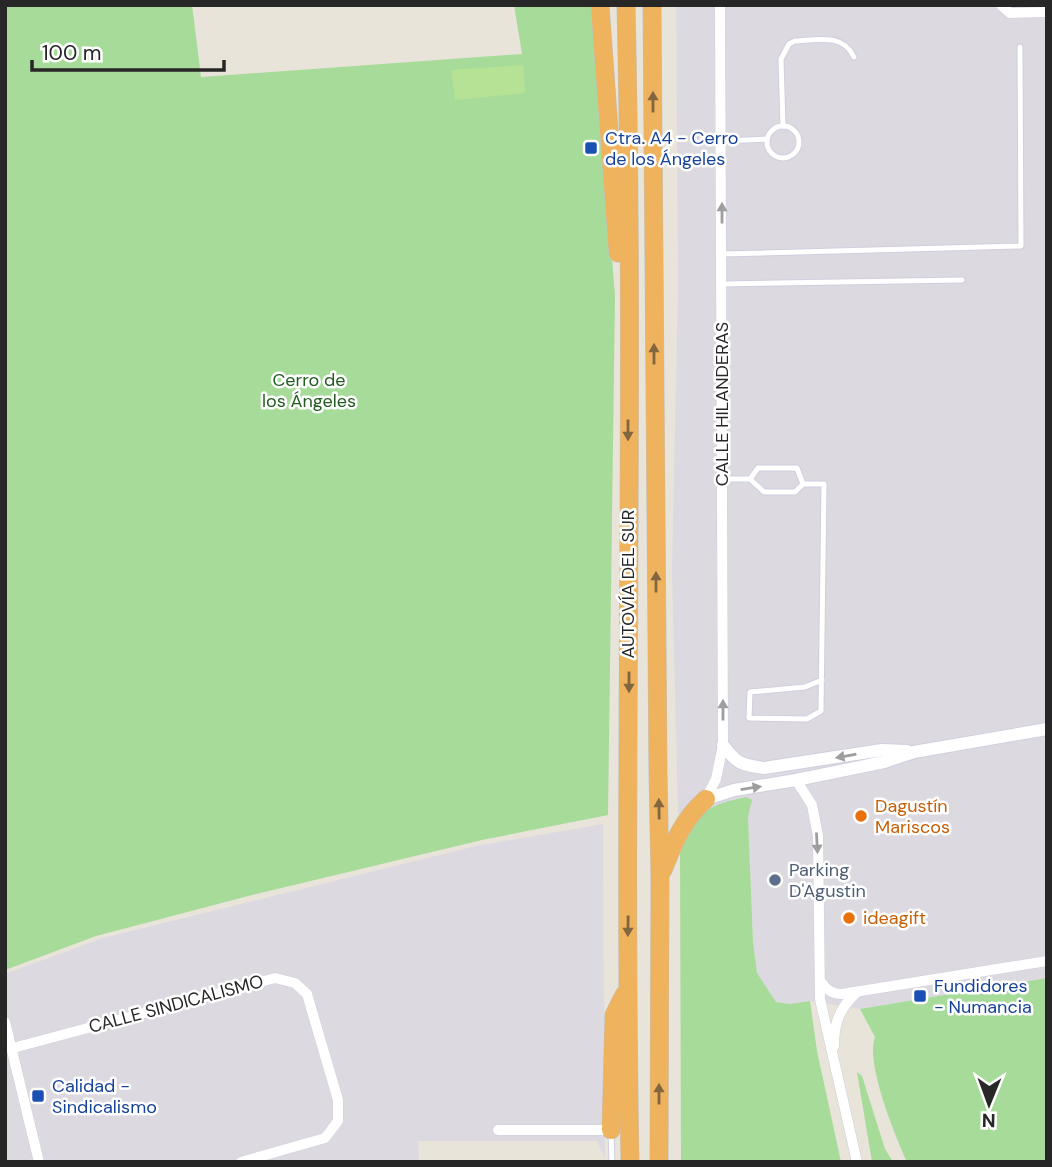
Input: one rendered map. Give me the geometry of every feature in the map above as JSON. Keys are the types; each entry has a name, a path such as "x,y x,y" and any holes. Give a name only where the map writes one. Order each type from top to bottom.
{"highway":[{"path":"600,5 617,244 628,313"},
{"name":"AUTOVÍA DEL SUR","path":"626,5 629,146 627,988 630,1162"},
{"name":"AUTOVÍA DEL SUR","path":"652,5 660,878 659,1162"},
{"path":"660,878 679,830 693,810 706,799"},
{"path":"611,1130 614,1015 627,988"}],"street":[{"name":"CALLE HILANDERAS","path":"706,799 716,779 723,745 720,5"},
{"path":"1001,5 1010,13 1047,12"},
{"path":"706,799 734,790 884,762 914,752 1047,729"},
{"path":"723,745 734,760 746,766 764,768 882,750 914,752"},
{"path":"799,762 796,766 796,780 812,805 818,836 820,999 835,1057 856,1162"},
{"path":"820,981 834,994 856,993 1047,961"},
{"name":"CALLE SINDICALISMO","path":"13,1048 275,978 295,983 307,994 338,1100 338,1121 325,1138 241,1162"},
{"path":"835,1057 836,1017 856,993"},
{"path":"5,1022 39,1162"},
{"path":"498,1130 611,1130"}],"lane":[{"path":"783,126 781,59 789,44 795,41 837,39 850,47 854,57"},
{"path":"722,254 1021,247 1020,47"},
{"path":"783,126 793,129 800,144 795,154 785,158 775,156 769,149 767,139 774,128 783,126"},
{"path":"721,141 767,139"},
{"path":"721,284 962,280"},
{"path":"750,479 758,468 797,468 803,484"},
{"path":"723,479 750,479 764,492 795,492 803,484 824,484 822,680 821,711 807,719 749,718 750,692 805,687 822,680"},
{"path":"611,1130 612,1162"}],"shaded area":[{"path":"676,5 1047,5 1047,978 860,1009 810,1001 790,1004 776,1002 757,973 753,942 748,817 752,800 746,797 711,807 686,827 678,815 672,571 678,285"},
{"path":"603,824 605,1158 597,1141 418,1141 419,1162 5,1162 5,974 103,938 476,846"}],"green space":[{"name":"Cerro de los Ángeles","path":"5,5 192,5 201,77 522,54 514,5 592,5 615,296 608,815 482,840 252,895 96,936 5,970"},
{"path":"523,65 525,93 455,100 451,70"},
{"path":"746,797 752,800 748,817 753,942 757,973 776,1002 790,1004 810,1001 817,1051 841,1162 681,1162 680,845 706,811 721,803"},
{"path":"1047,978 1047,1162 907,1162 889,1118 878,1081 874,1063 875,1037 860,1009"},
{"path":"857,1072 862,1076 885,1149 893,1162 872,1162"}],"place":[{"name":"Ctra. A4 - Cerro de los Ángeles","path":"591,148"},
{"name":"Dagustín Mariscos","path":"861,816"},
{"name":"Parking D'Agustin","path":"775,880"},
{"name":"ideagift","path":"849,918"},
{"name":"Fundidores - Numancia","path":"920,996"},
{"name":"Calidad - Sindicalismo","path":"38,1096"}]}
